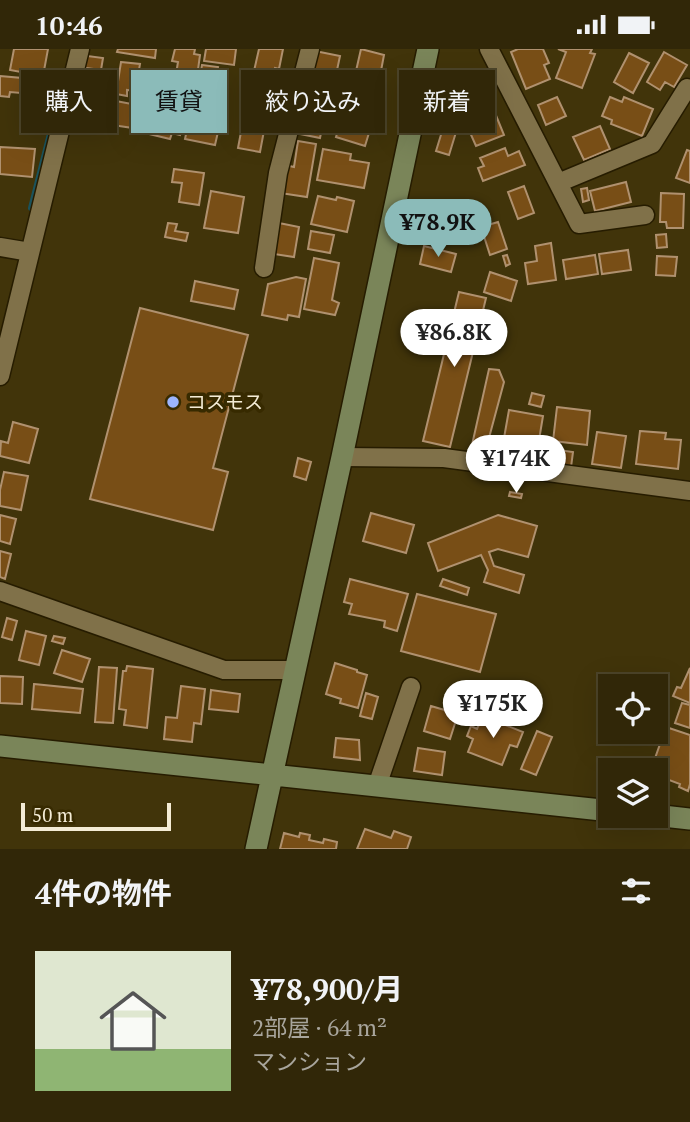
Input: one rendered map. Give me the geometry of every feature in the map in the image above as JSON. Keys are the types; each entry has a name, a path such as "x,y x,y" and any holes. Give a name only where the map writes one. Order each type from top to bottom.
{"street":[{"path":"0,376 80,49"},
{"path":"264,268 278,173 310,49"},
{"path":"256,849 428,49"},
{"path":"489,49 579,224 645,215"},
{"path":"558,183 652,144 687,88"},
{"path":"0,247 30,253"},
{"path":"342,457 444,458 690,488"},
{"path":"0,591 224,670 294,670"},
{"path":"377,786 411,687"},
{"path":"0,746 598,810"},
{"path":"668,817 690,819"}],"building":[{"path":"14,49 48,49 44,70 10,70"},
{"path":"118,49 156,49 155,58 117,52"},
{"path":"175,49 195,49 194,54 200,55 198,70 177,70 178,62 172,61"},
{"path":"206,49 236,49 234,65 204,61"},
{"path":"259,49 283,49 279,69 254,70"},
{"path":"361,49 384,55 381,70 356,70"},
{"path":"518,49 543,49 549,63 544,65 550,79 526,89 511,52"},
{"path":"558,49 592,49 590,53 595,54 582,88 556,78 566,52"},
{"path":"315,51 340,56 337,70 311,69"},
{"path":"664,52 687,65 674,87 665,82 660,90 647,82"},
{"path":"629,53 649,63 633,93 614,82"},
{"path":"80,55 103,58 101,70 79,67"},
{"path":"121,62 140,64 139,70 131,70 131,90 127,90 127,96 117,94"},
{"path":"202,65 218,67 217,70 201,70"},
{"path":"0,76 21,78 21,93 10,92 9,97 0,96"},
{"path":"557,97 566,116 546,125 538,105"},
{"path":"610,97 622,102 624,97 653,109 642,136 611,124 612,120 602,116"},
{"path":"117,101 131,104 131,128 117,126"},
{"path":"495,113 504,135 476,146 470,133 495,133"},
{"path":"600,126 610,149 584,160 573,137"},
{"path":"241,132 264,133 260,152 238,148"},
{"path":"149,133 172,133 170,139"},
{"path":"186,133 218,133 215,145 185,139"},
{"path":"300,133 321,133 320,138"},
{"path":"337,133 369,133 365,146 336,137"},
{"path":"442,133 456,133 449,155 436,151"},
{"path":"298,141 316,144 307,197 280,193 285,165 294,167"},
{"path":"0,147 35,149 32,177 0,174"},
{"path":"505,148 508,156 519,151 525,165 483,181 478,168 484,166 480,158"},
{"path":"323,149 351,154 350,160 369,163 364,188 317,180"},
{"path":"687,150 690,151 690,183 676,178"},
{"path":"174,169 204,173 199,205 179,202 182,183 172,182"},
{"path":"626,182 631,202 595,211 590,191"},
{"path":"524,186 534,213 518,219 508,192"},
{"path":"587,188 589,200 583,202 581,189"},
{"path":"211,191 244,197 238,233 204,228"},
{"path":"661,193 684,194 683,228 667,228 666,222 660,222"},
{"path":"318,196 354,201 347,232 311,224"},
{"path":"498,222 507,249 490,255 481,227"},
{"path":"168,223 177,224 175,231 188,233 186,241 165,237"},
{"path":"279,223 299,227 294,257 274,254"},
{"path":"311,231 334,235 330,253 308,249"},
{"path":"666,234 667,247 657,248 656,235"},
{"path":"551,243 556,280 528,284 525,263 537,261 535,246"},
{"path":"424,246 456,254 451,272 420,264"},
{"path":"628,250 631,270 602,274 599,254"},
{"path":"507,255 510,264 506,266 503,256"},
{"path":"595,255 598,274 566,279 563,260"},
{"path":"657,256 677,257 675,276 656,275"},
{"path":"314,258 339,263 332,300 339,303 335,315 304,309"},
{"path":"490,272 517,281 511,301 484,292"},
{"path":"296,277 306,279 299,317 288,315 287,320 262,315 268,284"},
{"path":"195,281 238,290 234,309 191,301"},
{"path":"459,292 486,298 450,447 423,441"},
{"name":"コスモス","path":"140,308 248,335 213,468 228,472 213,530 90,499"},
{"path":"489,369 499,370 504,382 486,449 472,445"},
{"path":"532,393 544,396 541,407 529,404"},
{"path":"557,407 590,411 587,445 553,441"},
{"path":"509,410 543,416 536,458 511,454 513,440 504,438"},
{"path":"13,422 38,429 29,463 0,456 1,441 8,443"},
{"path":"640,431 666,433 665,439 681,440 678,469 636,464"},
{"path":"597,432 626,436 621,468 592,464"},
{"path":"551,449 573,452 571,467 549,464"},
{"path":"298,458 311,462 306,480 294,476"},
{"path":"4,472 28,476 21,510 0,506"},
{"path":"510,492 522,494 521,498 509,496"},
{"path":"371,513 414,525 406,553 363,541"},
{"path":"0,515 16,519 10,544 0,541"},
{"path":"498,515 537,526 528,557 498,549 489,552 494,566 524,575 519,593 484,582 488,570 481,555 438,571 428,543"},
{"path":"0,551 11,554 5,579 0,577"},
{"path":"350,579 408,594 397,631 384,627 385,621 349,614 352,604 344,602"},
{"path":"443,579 469,588 467,595 440,586"},
{"path":"417,594 496,614 480,672 401,651"},
{"path":"7,618 17,621 12,640 2,637"},
{"path":"26,631 46,636 39,665 19,660"},
{"path":"54,636 65,638 63,644 52,641"},
{"path":"62,650 90,659 82,682 54,673"},
{"path":"335,663 367,675 358,708 340,703 341,699 326,694"},
{"path":"127,666 153,669 147,728 124,725 126,710 119,709 123,671 126,671"},
{"path":"99,667 117,668 113,723 95,722"},
{"path":"690,668 690,703 673,696 677,687 681,688"},
{"path":"0,676 23,677 22,704 0,703"},
{"path":"34,684 83,689 80,713 32,709"},
{"path":"181,686 205,689 201,724 194,723 192,742 164,739 166,717 177,718"},
{"path":"211,690 240,694 238,712 209,709"},
{"path":"366,693 378,697 372,719 360,716"},
{"path":"682,703 690,705 690,728 675,723"},
{"path":"431,706 458,714 450,739 424,731"},
{"path":"483,716 523,732 517,747 510,745 502,765 468,752 473,739 467,736 471,726 477,729"},
{"path":"668,728 690,735 688,791 679,787 680,784 668,780 668,758 655,758 660,744 668,744"},
{"path":"537,731 552,737 536,775 521,769"},
{"path":"336,738 359,740 360,760 334,757"},
{"path":"418,748 445,752 442,775 414,771"},
{"path":"365,829 391,838 394,831 411,837 407,849 357,849"},
{"path":"284,833 299,837 300,833 310,835 309,840 323,843 324,839 337,842 336,849 280,849"}],"waterway":[{"path":"31,208 50,133"}],"place":[{"name":"コスモス","path":"173,402"}]}
